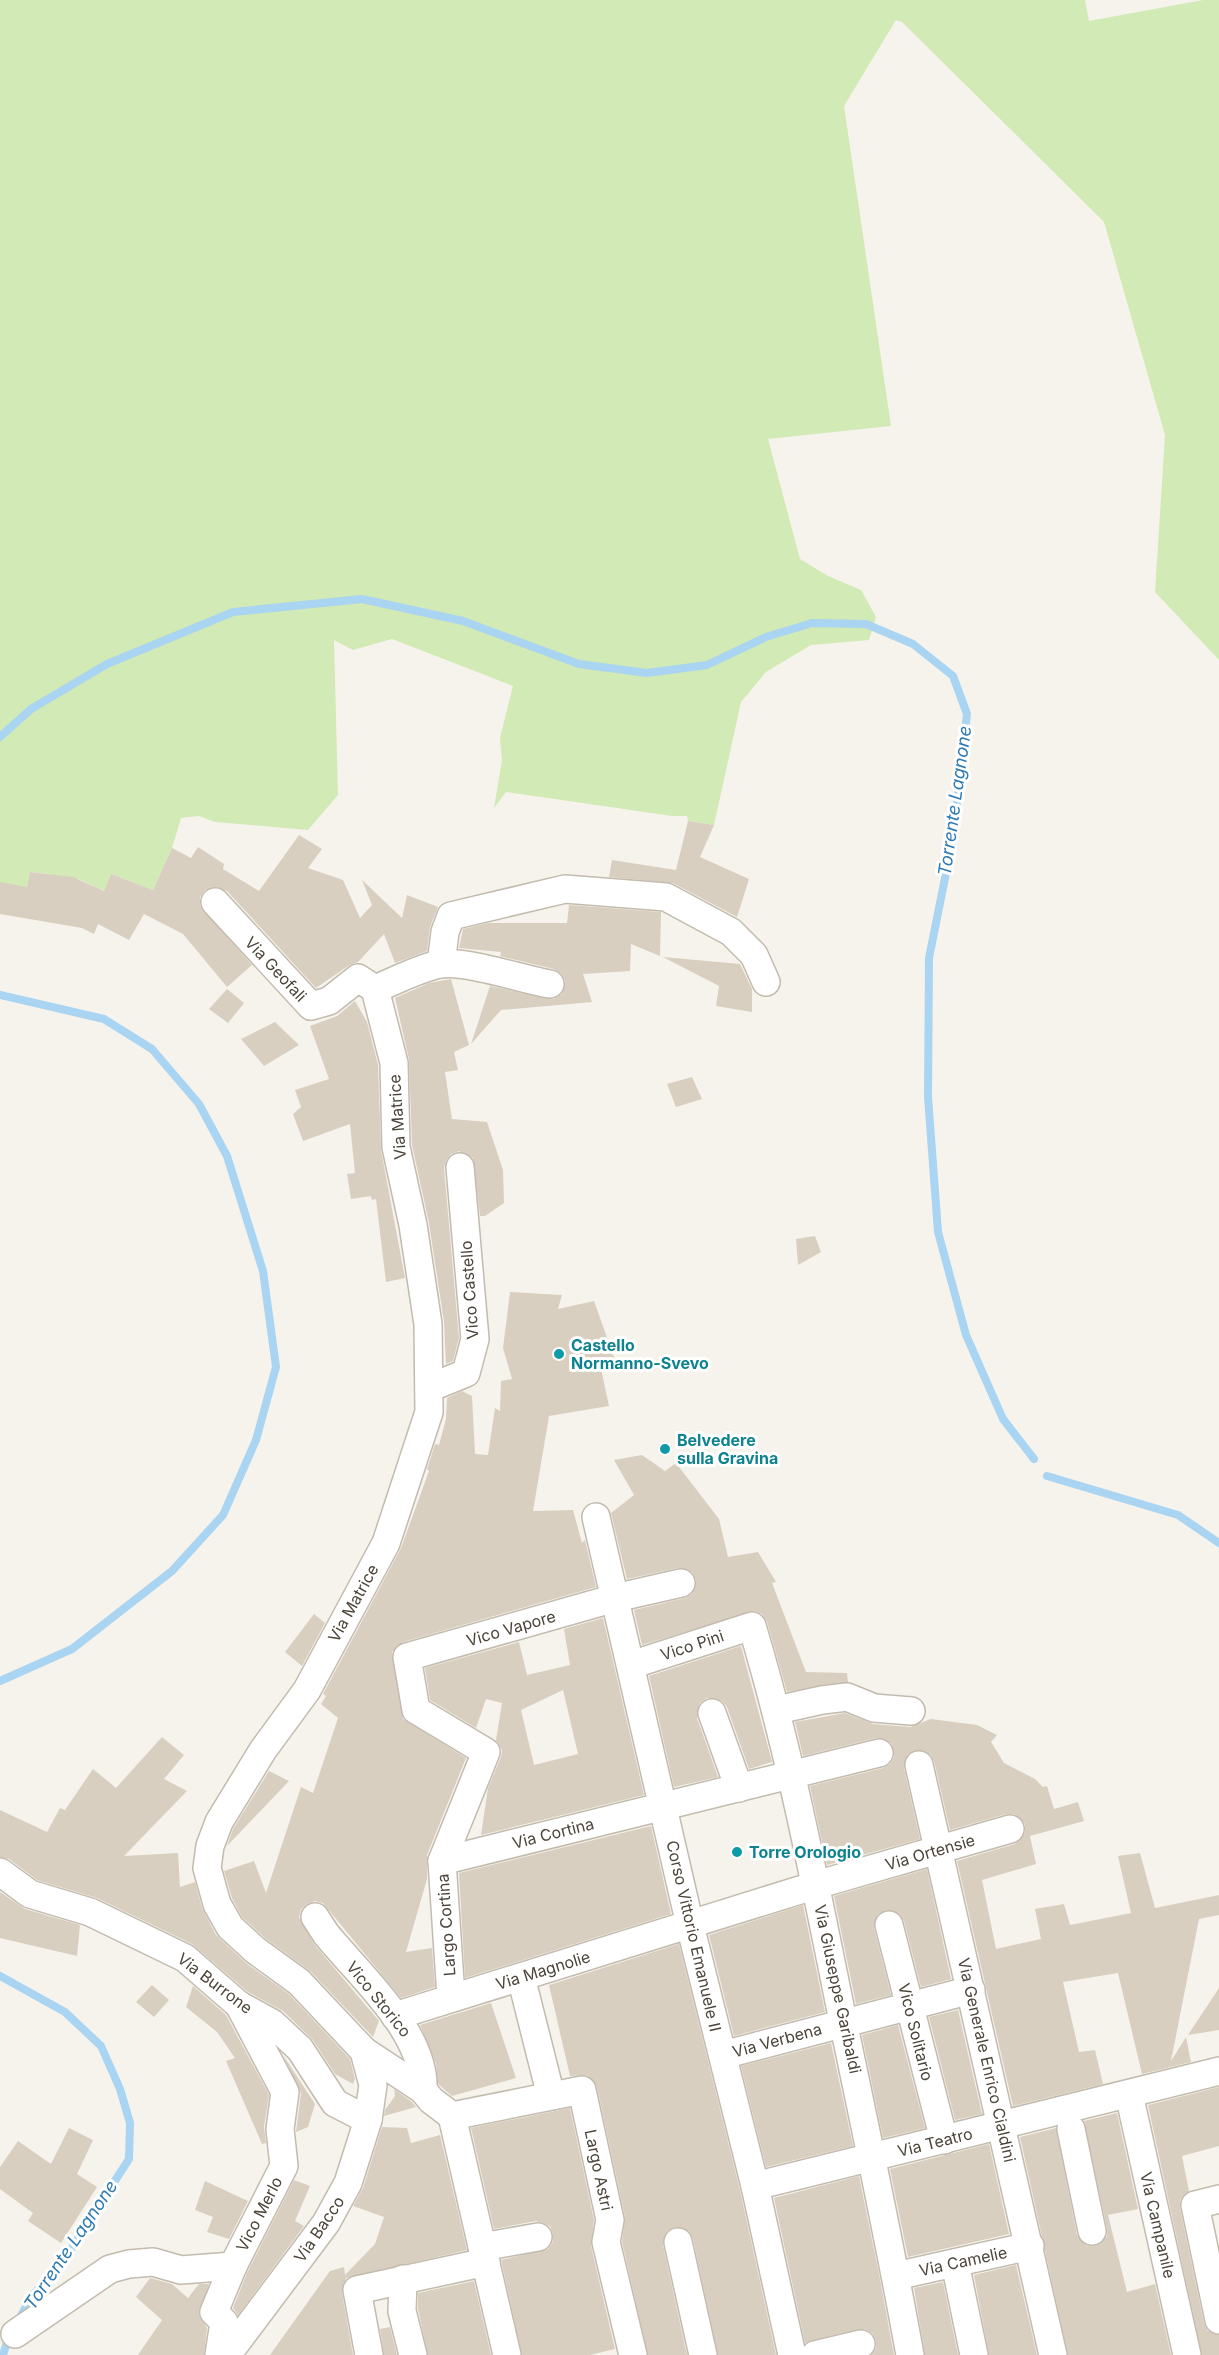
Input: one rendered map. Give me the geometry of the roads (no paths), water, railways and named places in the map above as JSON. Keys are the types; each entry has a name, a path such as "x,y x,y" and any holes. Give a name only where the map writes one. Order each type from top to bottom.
{"street":[{"path":"441,964 445,932 451,916 565,889 666,897 731,932 754,955 766,982"},
{"name":"Via Geofali","path":"215,902 311,1006 330,1001 357,978 375,989"},
{"path":"375,989 441,964 476,966 515,978 550,984"},
{"name":"Via Matrice","path":"375,989 394,1063 396,1147 413,1225 428,1324 429,1412 386,1543 307,1690 263,1750 219,1822 210,1846 207,1868 217,1904 230,1926 255,1950 299,1982 364,2051 427,2095 452,2116"},
{"name":"Vico Castello","path":"429,1388 466,1373 475,1339 460,1167"},
{"name":"Corso Vittorio Emanuele II","path":"596,1517 690,1925 755,2186 792,2355"},
{"name":"Vico Vapore","path":"486,1752 416,1710 407,1657 615,1598 681,1583"},
{"name":"Vico Pini","path":"631,1665 752,1626"},
{"name":"Via Giuseppe Garibaldi","path":"752,1626 777,1710 816,1885 874,2157 910,2355"},
{"path":"777,1710 847,1697 874,1708 911,1711"},
{"path":"712,1713 739,1788"},
{"name":"Largo Cortina","path":"451,1997 442,1861 486,1752"},
{"name":"Via Cortina","path":"442,1861 879,1754"},
{"name":"Via Generale Enrico Cialdini","path":"919,1765 972,1990 1053,2355"},
{"name":"Via Ortensie","path":"690,1925 816,1885 1010,1829"},
{"name":"Via Burrone","path":"0,1872 30,1894 90,1912 185,1958 239,2005 272,2023 300,2049 335,2103 368,2120"},
{"name":"Vico Storico","path":"315,1917 326,1934 412,2038 424,2074 427,2095"},
{"name":"Via Magnolie","path":"395,2016 690,1925"},
{"name":"Vico Solitario","path":"889,1925 944,2140"},
{"path":"507,2355 452,2116 551,2097 521,1977"},
{"name":"Via Verbena","path":"723,2055 972,1990"},
{"name":"Vico Merlo","path":"219,2355 224,2322 213,2312 233,2266 284,2166 280,2129 285,2092 239,2005"},
{"name":"Via Bacco","path":"227,2355 326,2223 348,2183 368,2120 373,2085 364,2051"},
{"name":"Via Teatro","path":"755,2186 1219,2071"},
{"name":"Largo Astri","path":"551,2097 582,2090 610,2220 606,2242 633,2355"},
{"name":"Via Campanile","path":"1129,2094 1187,2355"},
{"path":"1071,2129 1092,2231"},
{"path":"1207,2202 1219,2320"},
{"path":"367,2343 357,2290 403,2279 538,2237"},
{"path":"678,2242 703,2355"},
{"name":"Via Camelie","path":"896,2276 1030,2246"},
{"path":"15,2334 110,2269 129,2264 153,2262 181,2270 233,2266"},
{"path":"955,2263 974,2355"},
{"path":"403,2279 402,2311 413,2355"},
{"path":"814,2355 861,2344"}],"waterway":[{"name":"Torrente Lagnone","path":"0,737 31,709 107,664 233,612 362,599 463,621 579,664 647,673 707,665 766,637 812,623 866,624 913,644 953,676 967,714 953,838 929,958 928,1097 938,1232 966,1335 1003,1419 1034,1459"},
{"name":"Torrente Lagnone","path":"0,995 104,1019 152,1049 199,1104 227,1156 263,1271 276,1367 256,1440 223,1515 172,1571 72,1649 0,1681"},
{"name":"Torrente Lagnone","path":"1047,1476 1178,1515 1219,1543"},
{"name":"Torrente Lagnone","path":"0,1976 65,2012 101,2046 120,2089 130,2123 129,2159 62,2263 32,2296 18,2321"},
{"name":"Torrente Lagnone","path":"3,2355 9,2336"}],"place":[{"name":"Castello Normanno-Svevo","path":"559,1354"},
{"name":"Belvedere sulla Gravina","path":"665,1449"},
{"name":"Torre Orologio","path":"737,1852"}]}
